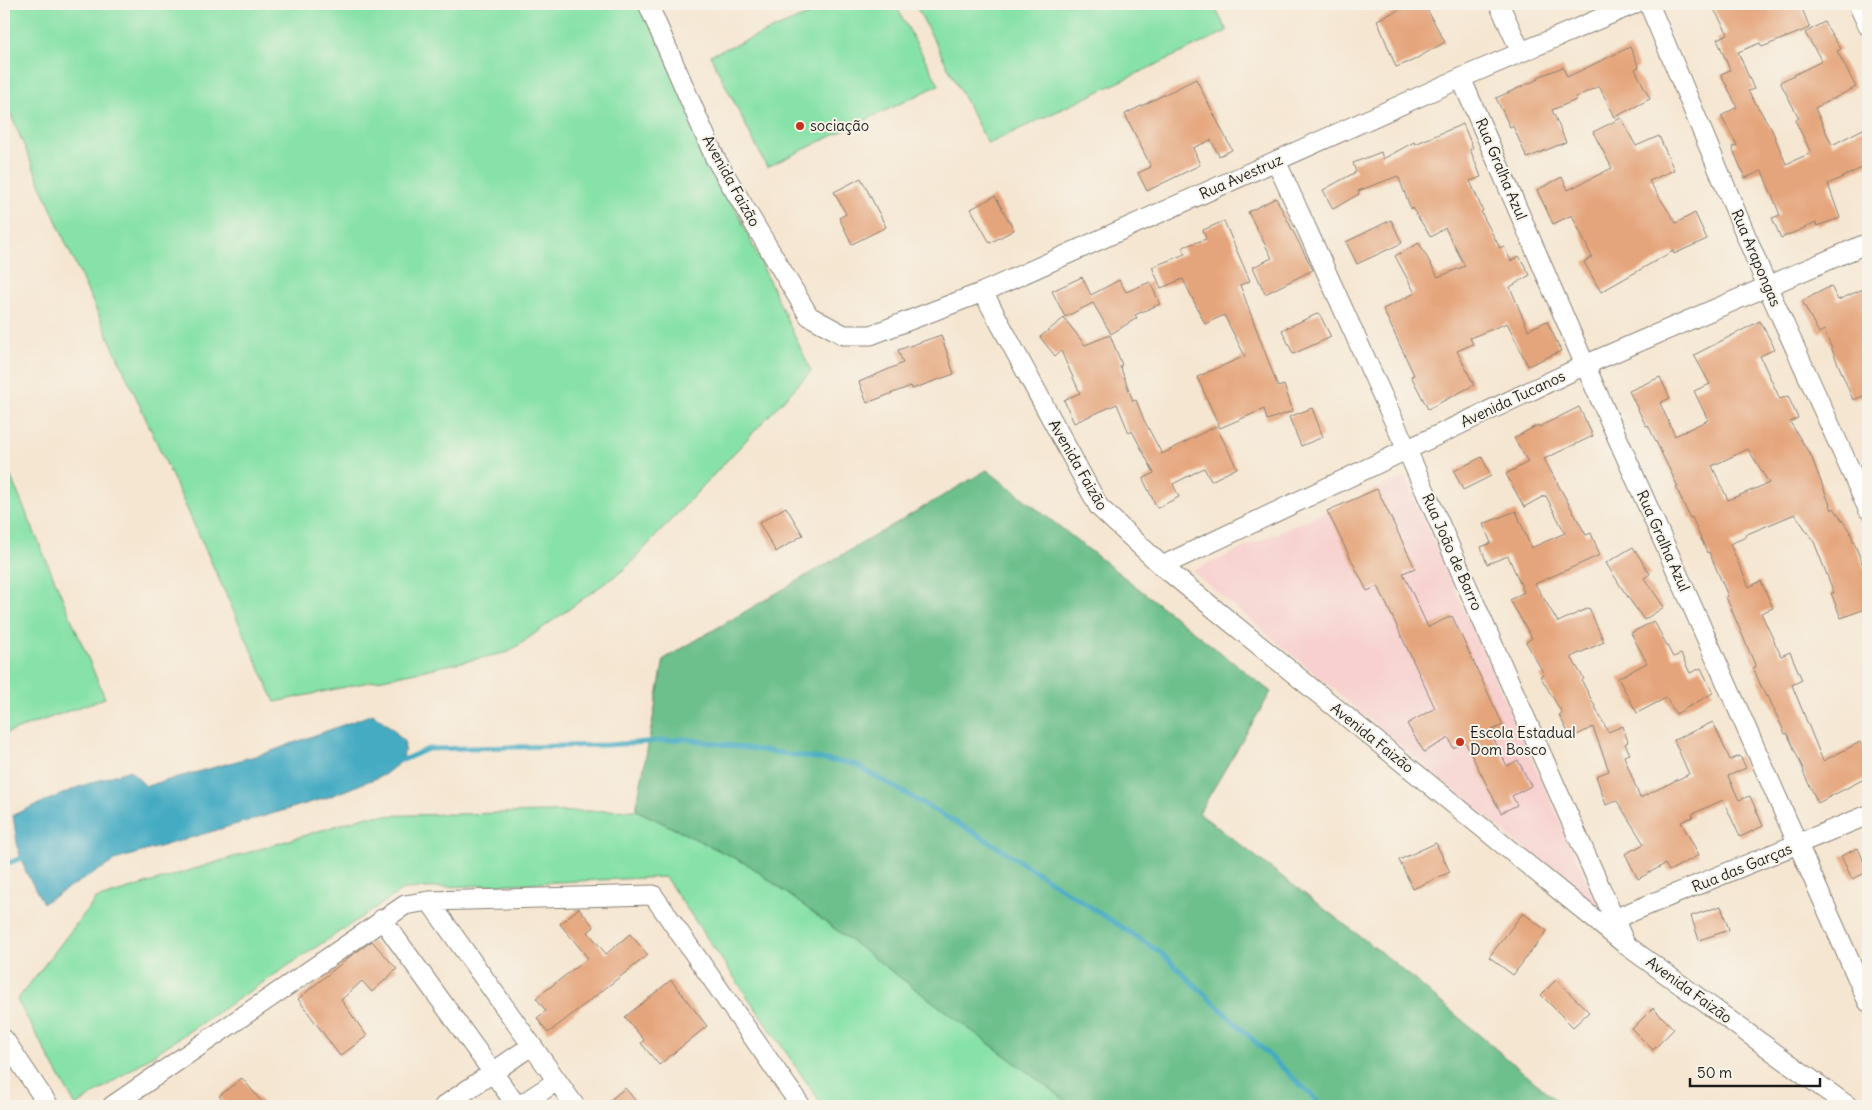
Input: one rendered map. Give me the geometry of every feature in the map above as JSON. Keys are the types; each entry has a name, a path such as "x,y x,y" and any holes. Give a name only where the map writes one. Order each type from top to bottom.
{"street":[{"name":"Avenida Faizão","path":"648,4 720,167 809,316 844,335"},
{"path":"1499,4 1521,52"},
{"name":"Rua Avestruz","path":"844,335 871,335 983,292 1461,78 1634,4"},
{"name":"Rua Arapongas","path":"1648,4 1767,286 1868,509"},
{"path":"1858,4 1868,26"},
{"name":"Rua Gralha Azul","path":"1461,78 1585,365 1868,1002"},
{"name":"Rua João de Barro","path":"1276,161 1626,945"},
{"name":"Avenida Tucanos","path":"1162,566 1585,365 1868,243"},
{"name":"Avenida Faizão","path":"983,292 1099,507 1162,566 1626,945 1848,1106"},
{"name":"Rua das Garças","path":"1614,919 1868,815"},
{"path":"112,1106 382,919 405,906 429,901 652,895 801,1106"},
{"path":"429,901 575,1106"},
{"path":"382,919 492,1073 518,1106 557,1082"},
{"path":"4,1039 49,1106"},
{"path":"444,1106 532,1046"}],"shaded area":[{"name":"Escola Estadual Dom Bosco","path":"1404,477 1601,913 1192,571"}],"green space":[{"path":"4,4 641,4 811,371 626,568 509,652 275,702 68,248 4,99"},
{"name":"sociação","path":"835,4 895,4 939,85 767,167 710,55"},
{"path":"915,4 1213,4 1227,31 988,144"},
{"path":"4,461 105,698 4,734"},
{"path":"987,470 1271,692 1199,813 1391,960 1563,1106 1073,1106 749,865 636,810 664,659"},
{"path":"636,810 749,865 1073,1106 823,1106 665,877 404,889 76,1106 17,1000 96,899 368,816"}],"water":[{"path":"373,714 393,729 405,743 403,760 384,775 326,798 118,859 43,903 26,872 18,849 13,815 81,786 130,770 146,786 266,753"}],"building":[{"path":"1412,4 1424,4 1445,42 1412,61 1396,67 1377,20"},
{"path":"1711,4 1800,4 1810,28 1762,47 1760,43 1738,52 1754,89 1748,91 1772,130 1786,164 1811,153 1795,120 1799,118 1780,82 1822,61 1805,33 1824,22 1841,49 1837,51 1856,87 1815,108 1832,145 1863,129 1868,139 1868,165 1828,184 1840,218 1817,226 1816,223 1781,238 1772,218 1780,215 1762,171 1745,178 1732,147 1737,145 1721,116 1737,107 1721,74 1730,70 1717,39 1728,34"},
{"path":"1630,47 1639,67 1635,69 1650,99 1615,117 1599,86 1576,97 1576,100 1552,110 1566,142 1527,158 1513,126 1510,127 1496,98 1563,67 1567,77"},
{"path":"1196,79 1232,150 1219,156 1211,140 1193,148 1200,165 1147,191 1138,173 1151,167 1125,114"},
{"path":"1621,118 1636,146 1659,136 1674,170 1649,181 1676,223 1695,213 1707,239 1674,254 1673,251 1601,292 1584,262 1592,257 1572,215 1553,224 1537,190 1562,177 1568,190 1612,168 1593,132"},
{"path":"1463,124 1473,148 1470,149 1481,177 1470,181 1483,211 1481,212 1500,248 1504,246 1511,261 1519,256 1530,275 1510,287 1528,330 1547,321 1561,351 1528,366 1507,323 1470,338 1473,344 1457,351 1474,385 1428,409 1411,376 1414,375 1383,309 1415,293 1395,256 1419,243 1438,277 1465,266 1445,228 1431,237 1411,209 1398,176 1358,191 1359,194 1333,209 1323,190 1356,172 1353,163 1381,152 1383,159 1414,142 1415,144"},
{"path":"861,178 886,227 852,244 839,218 846,214 834,192"},
{"path":"995,196 1014,230 990,243 971,209"},
{"path":"1276,198 1313,270 1265,294 1253,267 1272,258 1248,212"},
{"path":"1391,220 1402,243 1357,264 1346,242"},
{"path":"1224,221 1250,281 1240,285 1278,387 1284,385 1293,411 1267,420 1264,409 1220,428 1197,377 1245,356 1224,315 1205,324 1183,279 1161,288 1152,267 1185,254 1183,247 1206,239 1203,230"},
{"path":"1082,277 1091,295 1119,280 1126,292 1150,282 1160,304 1135,315 1137,318 1111,334 1093,303 1065,317 1052,291"},
{"path":"1831,286 1838,300 1868,287 1868,394 1853,400 1824,330 1819,333 1802,301"},
{"path":"1319,313 1331,337 1293,354 1282,330"},
{"path":"1064,318 1085,345 1110,335 1133,401 1136,400 1162,454 1216,426 1237,468 1211,481 1204,468 1173,484 1179,497 1157,508 1143,479 1154,473 1132,431 1129,433 1117,404 1074,423 1064,400 1080,393 1061,351 1055,356 1040,337"},
{"path":"1760,321 1775,349 1760,356 1780,399 1788,396 1798,418 1790,422 1811,456 1832,510 1834,508 1850,532 1868,578 1868,608 1841,618 1831,593 1834,593 1814,542 1795,514 1745,535 1746,537 1730,544 1749,587 1761,581 1773,608 1761,613 1781,656 1790,652 1802,680 1792,685 1823,761 1860,742 1868,758 1868,777 1818,803 1787,733 1785,734 1753,668 1756,667 1709,552 1707,553 1692,517 1690,518 1676,487 1678,487 1629,391 1660,377 1670,398 1660,403 1675,436 1708,420 1694,391 1710,384 1694,355","holes":["1748,449 1769,483 1728,500 1712,466"]},
{"path":"941,335 954,374 912,389 911,386 867,403 859,382 903,363 898,350"},
{"path":"1579,407 1593,436 1544,459 1586,535 1591,533 1600,555 1535,584 1558,622 1589,608 1604,642 1571,657 1584,679 1582,681 1608,732 1623,726 1628,742 1625,744 1630,754 1624,756 1640,798 1689,774 1674,740 1713,722 1730,760 1740,756 1746,768 1728,776 1739,800 1750,796 1763,826 1740,837 1723,800 1692,814 1693,817 1681,822 1699,855 1669,871 1665,864 1638,879 1625,854 1644,844 1617,801 1606,805 1596,776 1609,771 1593,727 1571,738 1559,715 1562,713 1540,676 1544,674 1526,642 1532,638 1510,600 1524,592 1508,556 1487,564 1481,547 1491,543 1483,524 1516,511 1531,548 1565,533 1546,496 1524,507 1506,474 1528,462 1514,438"},
{"path":"1312,408 1323,437 1301,446 1289,417"},
{"path":"1482,457 1491,476 1463,490 1454,471"},
{"path":"1377,489 1415,568 1403,573 1428,627 1452,616 1503,725 1490,731 1507,766 1518,760 1531,786 1512,796 1517,805 1501,813 1465,742 1453,748 1449,738 1424,752 1407,724 1435,708 1378,586 1367,591 1327,511"},
{"path":"786,507 803,535 776,552 759,523"},
{"path":"1633,547 1650,574 1644,578 1664,607 1644,620 1606,563"},
{"path":"1654,621 1673,657 1681,654 1690,673 1701,668 1713,693 1676,714 1666,698 1637,713 1618,678 1647,663 1631,633"},
{"path":"1436,843 1450,872 1413,889 1399,860"},
{"path":"1858,848 1868,872 1852,879 1841,856"},
{"path":"1721,906 1729,930 1699,940 1691,916"},
{"path":"579,908 594,927 588,932 606,954 630,934 648,955 548,1033 537,1018 546,1011 536,998 588,958 560,924"},
{"path":"1523,913 1547,931 1513,975 1489,957"},
{"path":"372,941 397,969 372,992 362,981 341,1000 367,1036 340,1056 298,999"},
{"path":"671,980 707,1026 659,1065 641,1043 644,1040 625,1017"},
{"path":"1556,980 1589,1012 1573,1027 1541,995"},
{"path":"1653,1008 1674,1029 1653,1050 1632,1029"},
{"path":"242,1078 265,1106 227,1106 219,1096"},
{"path":"625,1088 640,1106 603,1106"}],"waterway":[{"path":"403,760 428,749 608,745 685,739 854,764 990,842 1160,952 1323,1106"},
{"path":"4,865 21,858"}],"place":[{"name":"sociação","path":"800,126"},
{"name":"Escola Estadual Dom Bosco","path":"1460,742"}]}
